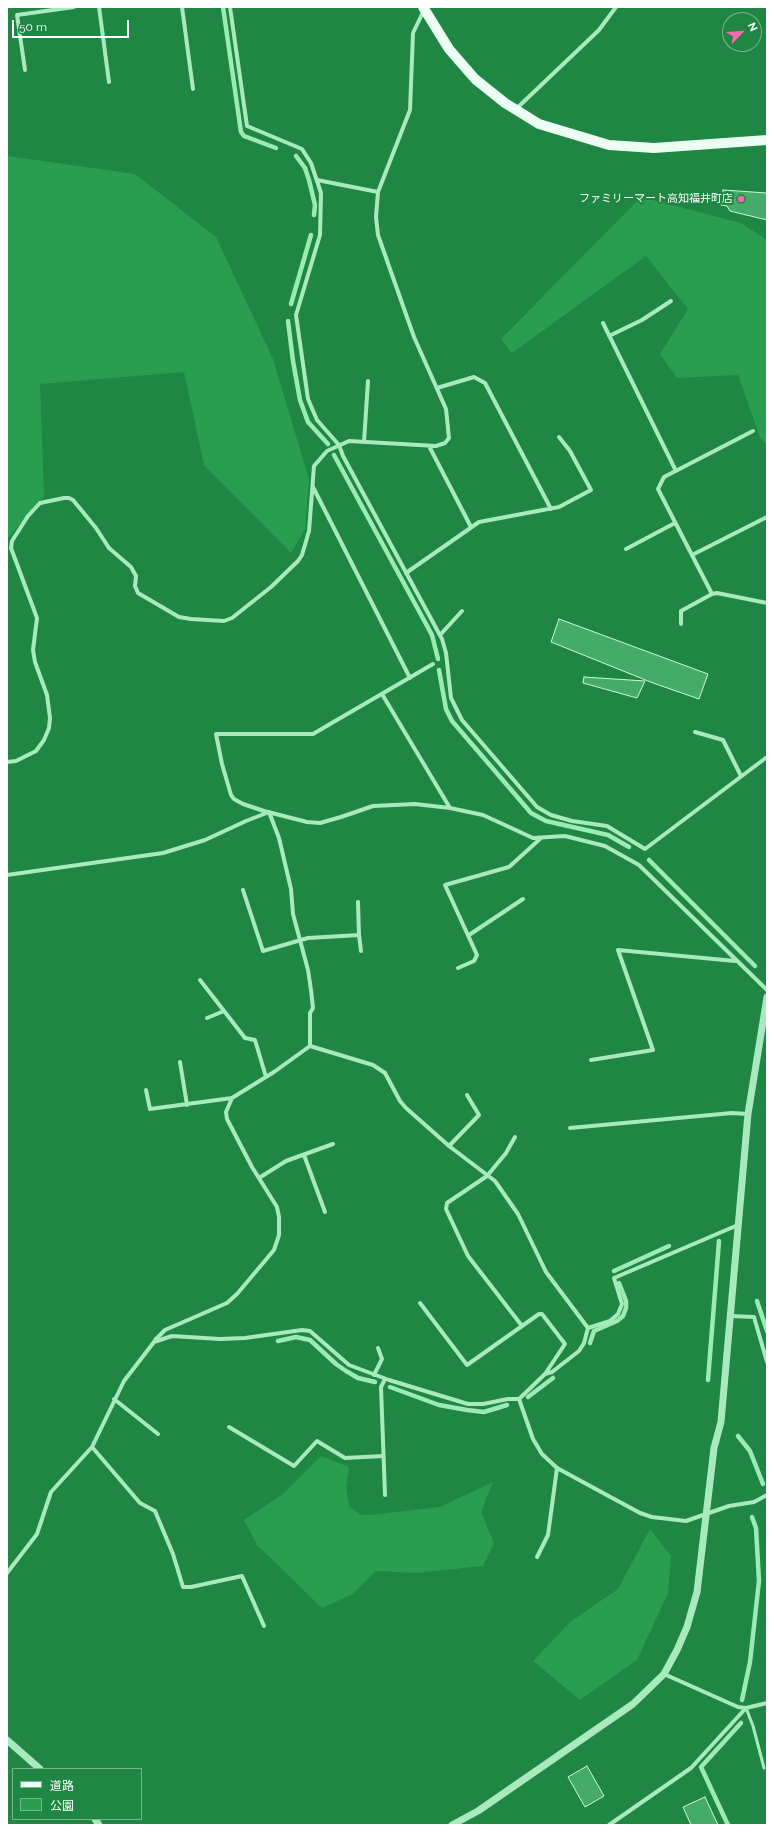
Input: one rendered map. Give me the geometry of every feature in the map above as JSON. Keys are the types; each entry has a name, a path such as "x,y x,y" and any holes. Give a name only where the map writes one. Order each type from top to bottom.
{"main road":[{"path":"423,9 449,49 475,78 515,110 539,124 609,145 654,148 767,140"}],"street":[{"path":"25,70 17,15 47,9 74,7"},
{"path":"99,7 109,82"},
{"path":"182,7 193,89"},
{"path":"230,7 247,126 302,149 311,163 321,193 320,235 296,315 308,399 317,420 339,445 343,456 440,635 446,653 451,698 462,720 537,807 551,815 572,821 607,826 645,848 767,757"},
{"path":"515,110 599,30 616,7"},
{"path":"7,762 16,761 36,751 44,740 49,728 50,718 48,695 35,662 33,650 37,618 11,548 12,541 28,516 40,503 64,498 73,500 96,528 109,548 131,567 136,576 135,586 138,593 179,617 224,621 232,618 271,587 298,561 305,548 309,531 314,466 327,451 349,441 436,446 445,443 449,438 446,409 414,337 378,235 376,216 378,192 410,110 413,34 423,9"},
{"path":"317,180 378,192"},
{"path":"609,336 642,320 671,301"},
{"path":"603,324 676,471"},
{"path":"437,388 474,377 485,383 551,509"},
{"path":"364,442 368,381"},
{"path":"712,594 658,489 664,478 753,431"},
{"path":"406,573 480,522 559,507 591,490 570,451 559,437"},
{"path":"429,446 471,527"},
{"path":"313,487 410,678"},
{"path":"692,555 767,517"},
{"path":"626,549 675,523"},
{"path":"681,624 681,611 712,594 717,593 767,603"},
{"path":"440,635 462,611"},
{"path":"433,664 313,734 216,734 222,764 231,795 234,799 243,804 307,822 320,823 373,806 415,804 450,808 483,814 533,838 565,836 582,839 605,846 639,865 767,990"},
{"path":"382,694 450,808"},
{"path":"695,732 723,740 741,776"},
{"path":"7,875 163,853 205,840 269,812"},
{"path":"269,812 279,838 286,863 291,889 293,914 308,970 313,1008 310,1012 310,1046"},
{"path":"458,968 474,961 477,955 445,885 509,867 541,838"},
{"path":"243,890 263,951 308,938 360,936"},
{"path":"469,935 523,899"},
{"path":"358,902 361,951"},
{"path":"592,1060 653,1050 618,950 736,961"},
{"path":"200,980 245,1038 254,1040 266,1077"},
{"path":"452,1825 478,1811 633,1704 664,1674 684,1633 697,1592 714,1448 721,1422 748,1114 767,997"},
{"path":"208,1018 224,1011"},
{"path":"146,1090 150,1109 232,1098 266,1077 310,1046"},
{"path":"310,1046 374,1065 385,1073 400,1101 406,1108 449,1146 495,1181 518,1214 546,1272 588,1328"},
{"path":"180,1062 187,1104"},
{"path":"449,1146 479,1115 467,1095"},
{"path":"7,1573 34,1538 50,1492 92,1447 124,1381 154,1342 165,1330 227,1303 237,1294 274,1250 279,1235 280,1217 277,1207 259,1178 227,1119 226,1112 232,1098"},
{"path":"570,1128 732,1113 748,1114"},
{"path":"515,1137 506,1153 487,1176 447,1203 446,1209 468,1256 522,1326"},
{"path":"259,1178 286,1162 333,1144"},
{"path":"304,1155 325,1212"},
{"path":"588,1328 610,1321 618,1314 622,1304 614,1278 738,1225"},
{"path":"154,1342 172,1336 245,1338 302,1330 310,1331 349,1365 384,1379 468,1404 483,1404 508,1399 519,1399 545,1374 565,1344 542,1314 539,1314 467,1365 420,1303"},
{"path":"730,1316 754,1317 767,1362"},
{"path":"545,1374 552,1372 579,1350 584,1343 588,1328"},
{"path":"374,1375 382,1359 378,1348"},
{"path":"384,1379 381,1387 385,1494"},
{"path":"114,1399 158,1434"},
{"path":"519,1399 533,1440 542,1454 557,1468 640,1513 652,1517 686,1521 729,1506 754,1502 767,1495"},
{"path":"229,1427 294,1466 317,1441 345,1458 384,1456"},
{"path":"92,1447 140,1503 155,1511 173,1554 183,1587 192,1587 242,1576 264,1626"},
{"path":"537,1558 548,1535 557,1468"},
{"path":"664,1674 738,1707 746,1708 767,1703"},
{"path":"609,1825 691,1768 746,1708"},
{"path":"7,1740 39,1768"}],"lane":[{"path":"746,1708 754,1726 764,1768"}],"green space":[{"path":"7,156 135,174 216,237 273,359 309,479 305,529 291,553 204,465 184,372 40,384 44,496 7,539"},
{"path":"641,197 741,223 767,240 767,446 760,437 738,375 677,378 660,354 688,309 646,256 512,353 501,339"},
{"path":"321,1456 349,1467 346,1487 349,1507 362,1515 440,1507 493,1482 481,1512 494,1543 483,1566 416,1573 376,1571 353,1594 322,1608 257,1545 244,1520 283,1494"},
{"path":"650,1529 671,1556 668,1593 637,1660 580,1700 533,1661 570,1622 618,1589"}],"building":[{"name":"ファミリーマート高知福井町店","path":"723,190 767,193 767,220 730,211 727,206 721,205"},
{"path":"559,619 708,674 699,699 653,683 551,642"},
{"path":"584,677 645,681 637,698 583,683"},
{"path":"587,1766 604,1796 585,1807 568,1777"},
{"path":"705,1797 718,1825 691,1825 683,1807"}],"waterway":[{"path":"223,7 241,132 244,136 276,148"},
{"path":"296,156 305,168 309,180 315,205 314,215"},
{"path":"291,304 311,235"},
{"path":"288,321 300,400 308,422 328,444"},
{"path":"334,455 432,635 438,659"},
{"path":"439,670 446,709 452,721 531,813 546,821 608,835 629,847"},
{"path":"649,860 755,966"},
{"path":"708,1380 719,1241"},
{"path":"614,1271 669,1246"},
{"path":"590,1343 594,1331 617,1321 623,1316 626,1308 626,1301 619,1283"},
{"path":"757,1301 767,1331"},
{"path":"278,1341 296,1337 310,1340 336,1364 346,1371 358,1378 375,1382"},
{"path":"528,1397 553,1378"},
{"path":"390,1387 439,1405 467,1410 484,1412 507,1405"},
{"path":"738,1436 750,1451 763,1484"},
{"path":"742,1700 750,1662 759,1581 756,1528 752,1517"},
{"path":"728,1825 701,1767 741,1723"}],"place":[{"name":"ファミリーマート高知福井町店","path":"741,199"}]}
